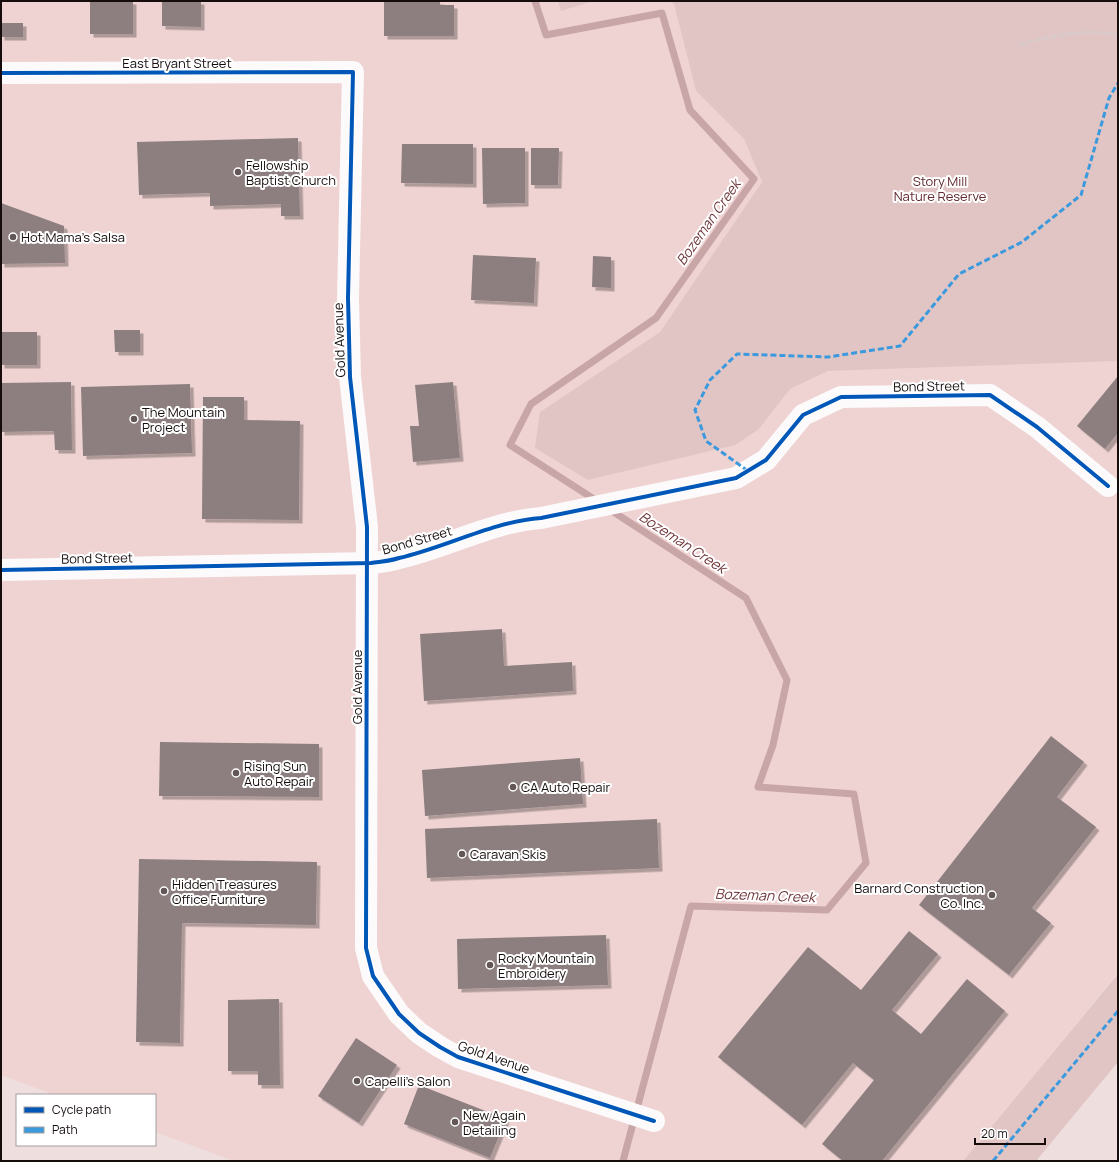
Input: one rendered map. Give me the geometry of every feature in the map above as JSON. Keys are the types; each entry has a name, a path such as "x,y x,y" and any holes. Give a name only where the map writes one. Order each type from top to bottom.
{"street":[{"name":"East Bryant Street","path":"1,73 353,72"},
{"name":"Gold Avenue","path":"353,72 348,306 350,377 367,527 366,948 373,976 398,1014 419,1032 446,1051 458,1057 597,1101 654,1121"},
{"name":"Bond Street","path":"1,570 367,563 399,558 470,534 526,519 541,518 742,475 766,460 803,415 841,397 990,395 1036,427 1108,486"}],"path":[{"path":"1019,45 1052,36 1101,31 1118,35"}],"shaded area":[{"path":"1,1 558,1 561,11 594,1 668,1 674,4 696,91 744,139 762,182 660,332 540,412 759,429 790,389 828,371 1118,361 1118,973 963,1161 234,1161 156,1132 156,1094 52,1094 1,1075"}],"green space":[{"path":"558,1 594,1 561,11"},
{"name":"Story Mill Nature Reserve","path":"668,1 1118,1 1118,361 828,371 790,389 759,429 735,445 588,480 535,448 540,412 660,332 762,182 744,139 696,91 674,4"},
{"path":"1118,974 1118,1062 1036,1161 963,1161"}],"building":[{"path":"90,1 133,1 133,34 90,34"},
{"path":"162,1 201,1 201,27 162,26"},
{"path":"384,1 440,1 440,5 454,5 454,36 384,36"},
{"path":"1,23 23,23 23,37 1,37"},
{"path":"298,138 300,216 281,216 281,204 210,206 210,193 139,195 137,142"},
{"path":"402,144 473,144 473,184 401,183"},
{"path":"482,148 525,148 525,203 483,204"},
{"path":"531,148 559,148 558,185 531,185"},
{"path":"1,203 64,226 65,263 1,264"},
{"path":"473,255 536,258 534,303 471,300"},
{"path":"593,256 611,257 611,288 592,287"},
{"path":"114,330 140,330 140,352 115,352"},
{"path":"1,332 37,332 37,365 1,365"},
{"path":"1118,376 1118,433 1105,449 1077,426"},
{"path":"71,382 72,450 55,450 54,431 1,432 1,383"},
{"path":"453,382 460,458 413,462 410,426 419,426 415,385"},
{"path":"190,384 192,453 83,456 81,387"},
{"path":"203,397 244,397 244,420 300,421 299,520 202,519"},
{"path":"502,629 504,666 572,662 573,691 424,701 420,634"},
{"path":"1051,736 1084,762 1057,797 1096,827 1032,908 1051,923 1009,975 919,905"},
{"path":"160,742 319,744 319,797 159,796"},
{"path":"580,758 583,804 425,816 422,770"},
{"path":"657,819 659,868 427,878 425,829"},
{"path":"139,859 317,862 316,925 182,923 180,1043 136,1042"},
{"path":"909,931 938,954 892,1010 921,1034 967,979 1005,1011 882,1161 843,1161 822,1144 874,1080 853,1063 802,1125 718,1057 808,947 861,990"},
{"path":"606,935 608,985 458,989 457,939"},
{"path":"279,999 280,1085 258,1085 258,1071 228,1071 228,1000"},
{"name":"Capelli's Salon","path":"356,1038 397,1065 359,1123 318,1096"},
{"name":"New Again Detailing","path":"419,1085 506,1119 490,1158 404,1124"}],"waterway":[{"name":"Bozeman Creek","path":"535,1 546,35 662,13 690,110 754,179 656,318 531,404 510,445 597,501"},
{"name":"Bozeman Creek","path":"609,509 746,598 787,680 773,745 758,787 854,794 866,863 827,910 691,906 623,1161"}],"marked path":[{"path":"748,471 706,441 695,410 710,380 737,354 828,357 900,346 959,274 1022,242 1081,195 1109,98 1118,83"},
{"path":"993,1161 1118,1011"}],"cycle path":[{"path":"1,73 353,72 348,298 350,377 367,527 366,948 373,976 399,1014 419,1033 458,1057 654,1121"},
{"path":"1,570 371,563 389,561 434,548 504,524 541,518 736,478 766,460 803,415 841,397 990,395 1037,427 1108,486"}],"place":[{"name":"Fellowship Baptist Church","path":"238,172"},
{"name":"Hot Mama's Salsa","path":"13,237"},
{"name":"The Mountain Project","path":"134,419"},
{"name":"Rising Sun Auto Repair","path":"236,773"},
{"name":"CA Auto Repair","path":"513,787"},
{"name":"Caravan Skis","path":"462,854"},
{"name":"Hidden Treasures Office Furniture","path":"164,891"},
{"name":"Barnard Construction Co. Inc.","path":"992,895"},
{"name":"Rocky Mountain Embroidery","path":"490,965"},
{"name":"Capelli's Salon","path":"357,1081"},
{"name":"New Again Detailing","path":"455,1122"}]}
